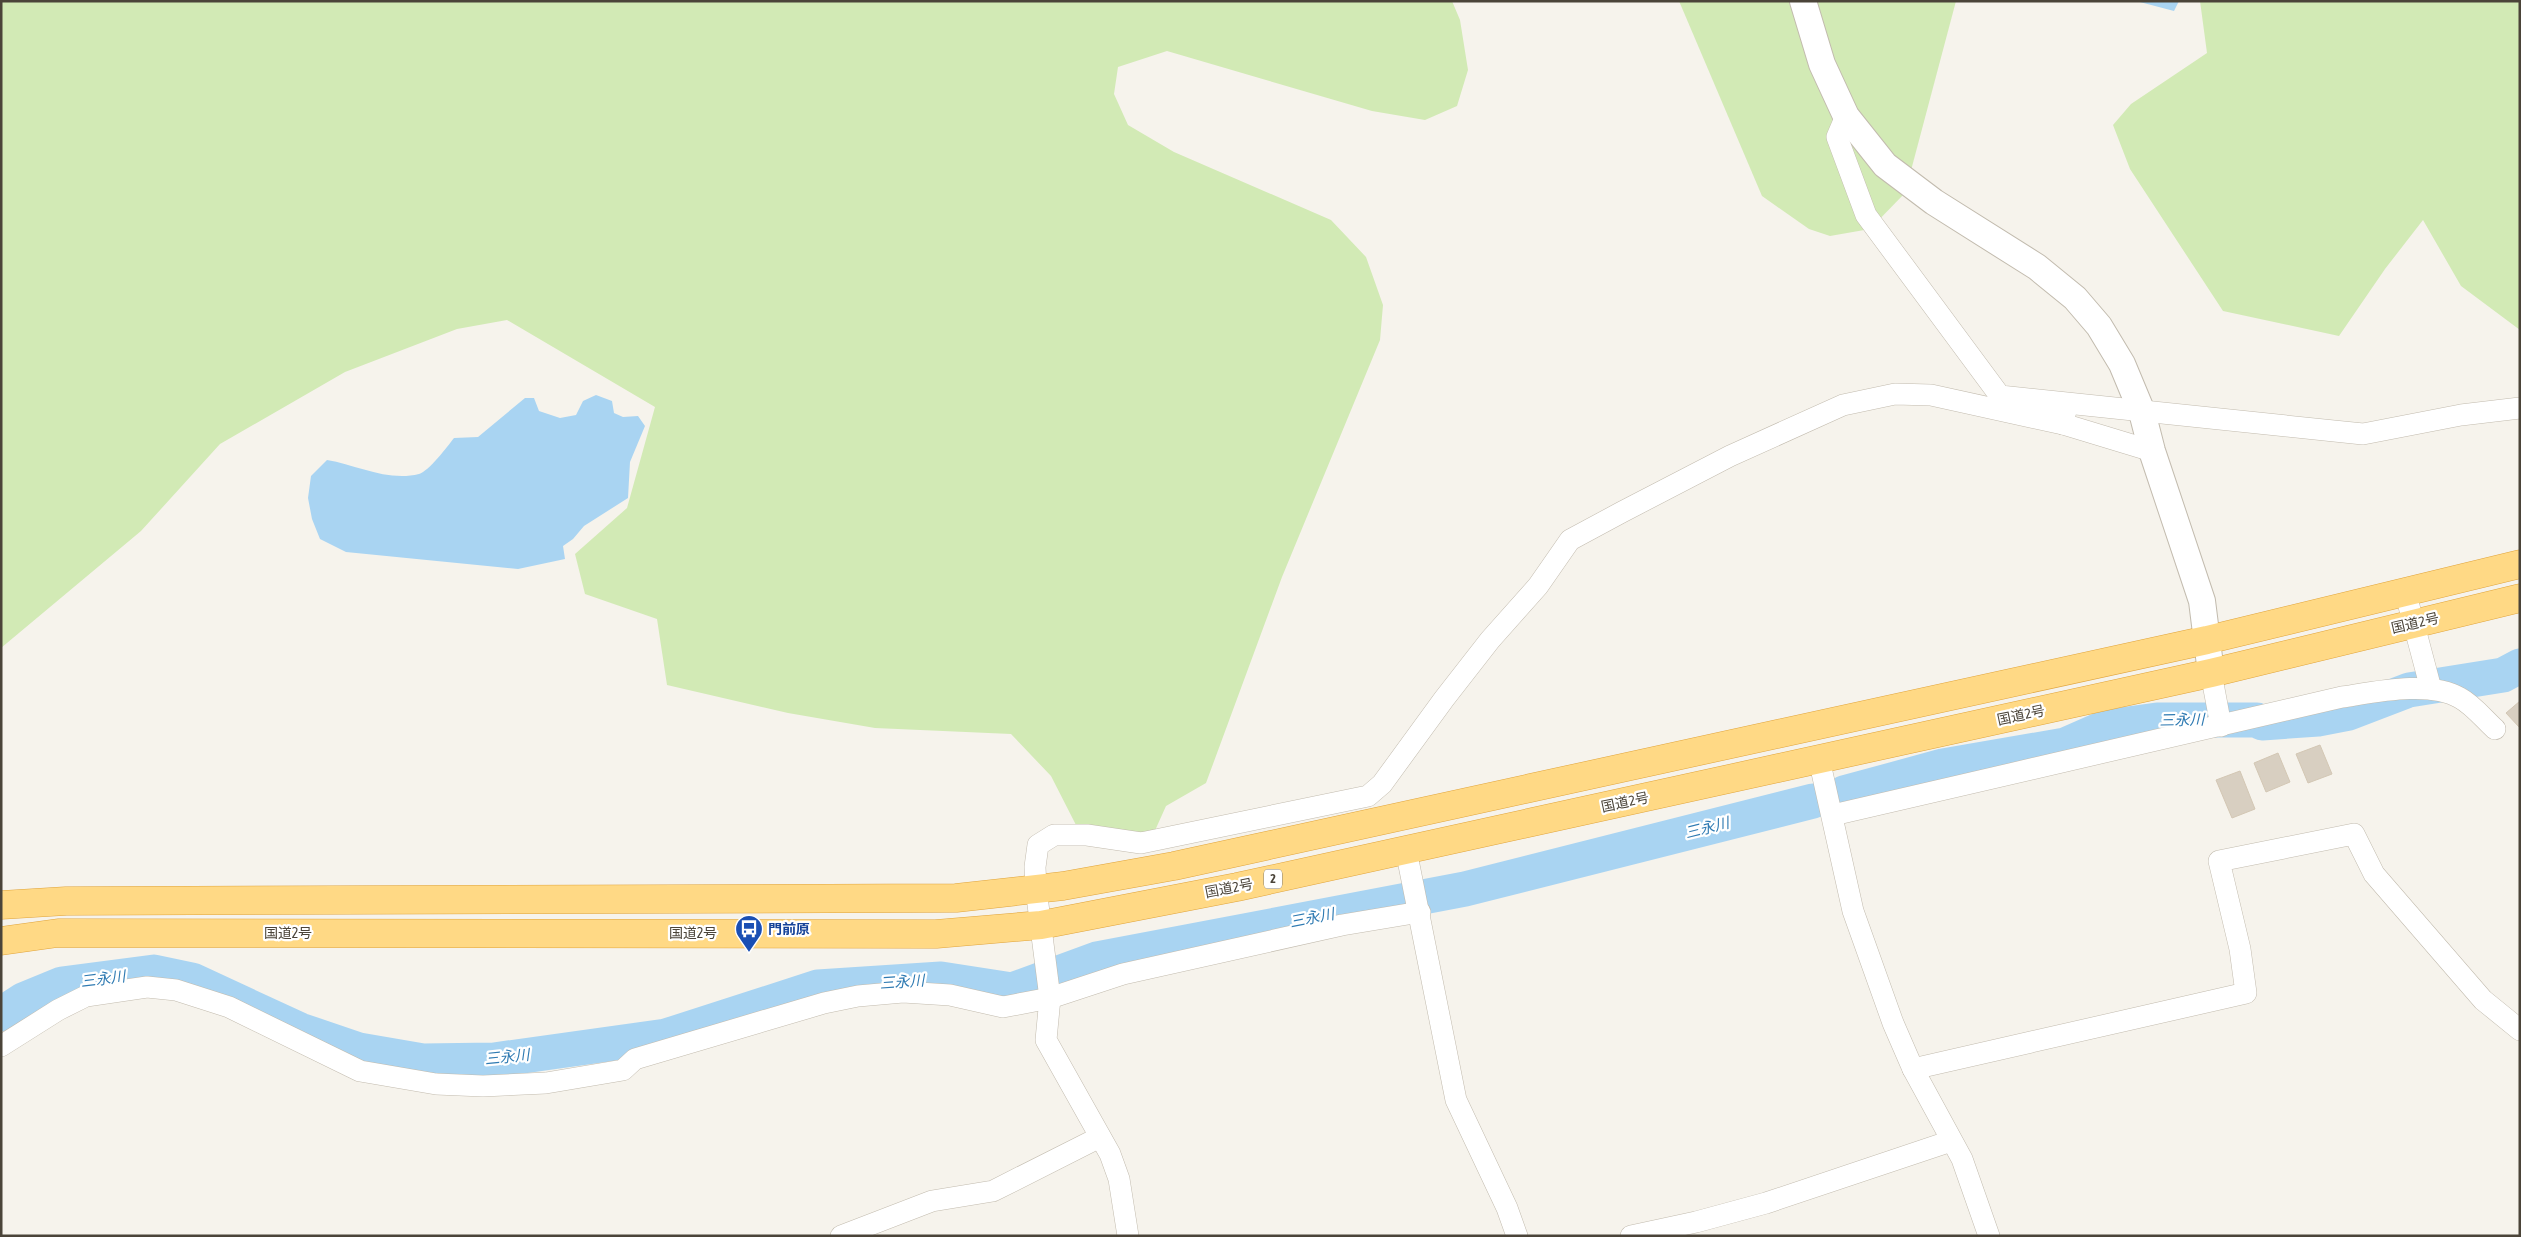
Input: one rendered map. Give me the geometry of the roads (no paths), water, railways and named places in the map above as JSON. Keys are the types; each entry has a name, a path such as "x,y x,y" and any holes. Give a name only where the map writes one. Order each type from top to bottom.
{"highway":[{"path":"1,905 76,901 956,898 1036,889 1174,866 2207,640 2520,564"},
{"name":"国道2号","path":"1,941 58,933 936,934 1042,936 1237,887 1409,862 1819,759 2211,673 2520,598"}],"street":[{"path":"1804,1 1822,64 1846,116 1885,165 1934,202 2037,267 2075,298 2100,326 2122,364 2142,412 2152,451 2202,601 2211,673 2221,726"},
{"path":"1846,116 1837,137 1866,215 2000,396 2065,414 2152,451"},
{"path":"1128,1236 1119,1179 1110,1154 1046,1040 1050,994 1036,889 1035,867 1038,845 1054,835 1087,835 1141,843 1368,796 1382,784 1444,699 1490,640 1538,586 1570,540 1739,452 1843,405 1895,394 1931,395 2065,414 2142,412 2363,434 2461,415 2520,408"},
{"path":"2405,591 2432,689"},
{"path":"1833,815 2342,697 2386,690 2432,689 2460,698 2494,729"},
{"path":"1819,759 1853,911 1892,1023 1913,1069 1962,1159 1988,1236"},
{"path":"1913,1069 2246,993 2240,949 2219,862 2354,834 2374,874 2483,1000 2520,1030"},
{"path":"1409,862 1456,1100 1507,1208 1516,1236"},
{"path":"1,1046 58,1010 86,996 147,987 176,990 229,1007 360,1071 436,1084 512,1085 546,1083 623,1070 635,1059 824,1003 858,996 903,992 950,994 1003,1007 1123,974 1419,907"},
{"path":"841,1236 932,1200 993,1191 1100,1138"},
{"path":"1631,1236 1696,1222 1766,1203 1951,1141"}],"water":[{"path":"2136,1 2179,1 2174,11"},
{"path":"596,395 612,401 614,413 623,417 638,416 645,426 630,462 628,498 584,526 573,539 563,546 565,559 518,569 346,552 320,539 312,519 308,498 311,476 327,460 396,476 419,474 433,464 454,438 478,437 525,398 534,398 539,411 560,418 576,415 583,401"}],"waterway":[{"name":"三永川","path":"1844,793 1943,766 2065,745 2106,727 2157,720 2257,720 2262,723 2318,719 2349,713 2409,690 2503,675 2520,666"},
{"name":"三永川","path":"1,1014 23,1000 62,984 154,972 192,980 300,1030 359,1050 423,1061 494,1060 666,1036 818,987 941,979 1012,990 1097,959 1465,889 1813,801"}],"place":[{"name":"門前原","path":"749,953"}]}
